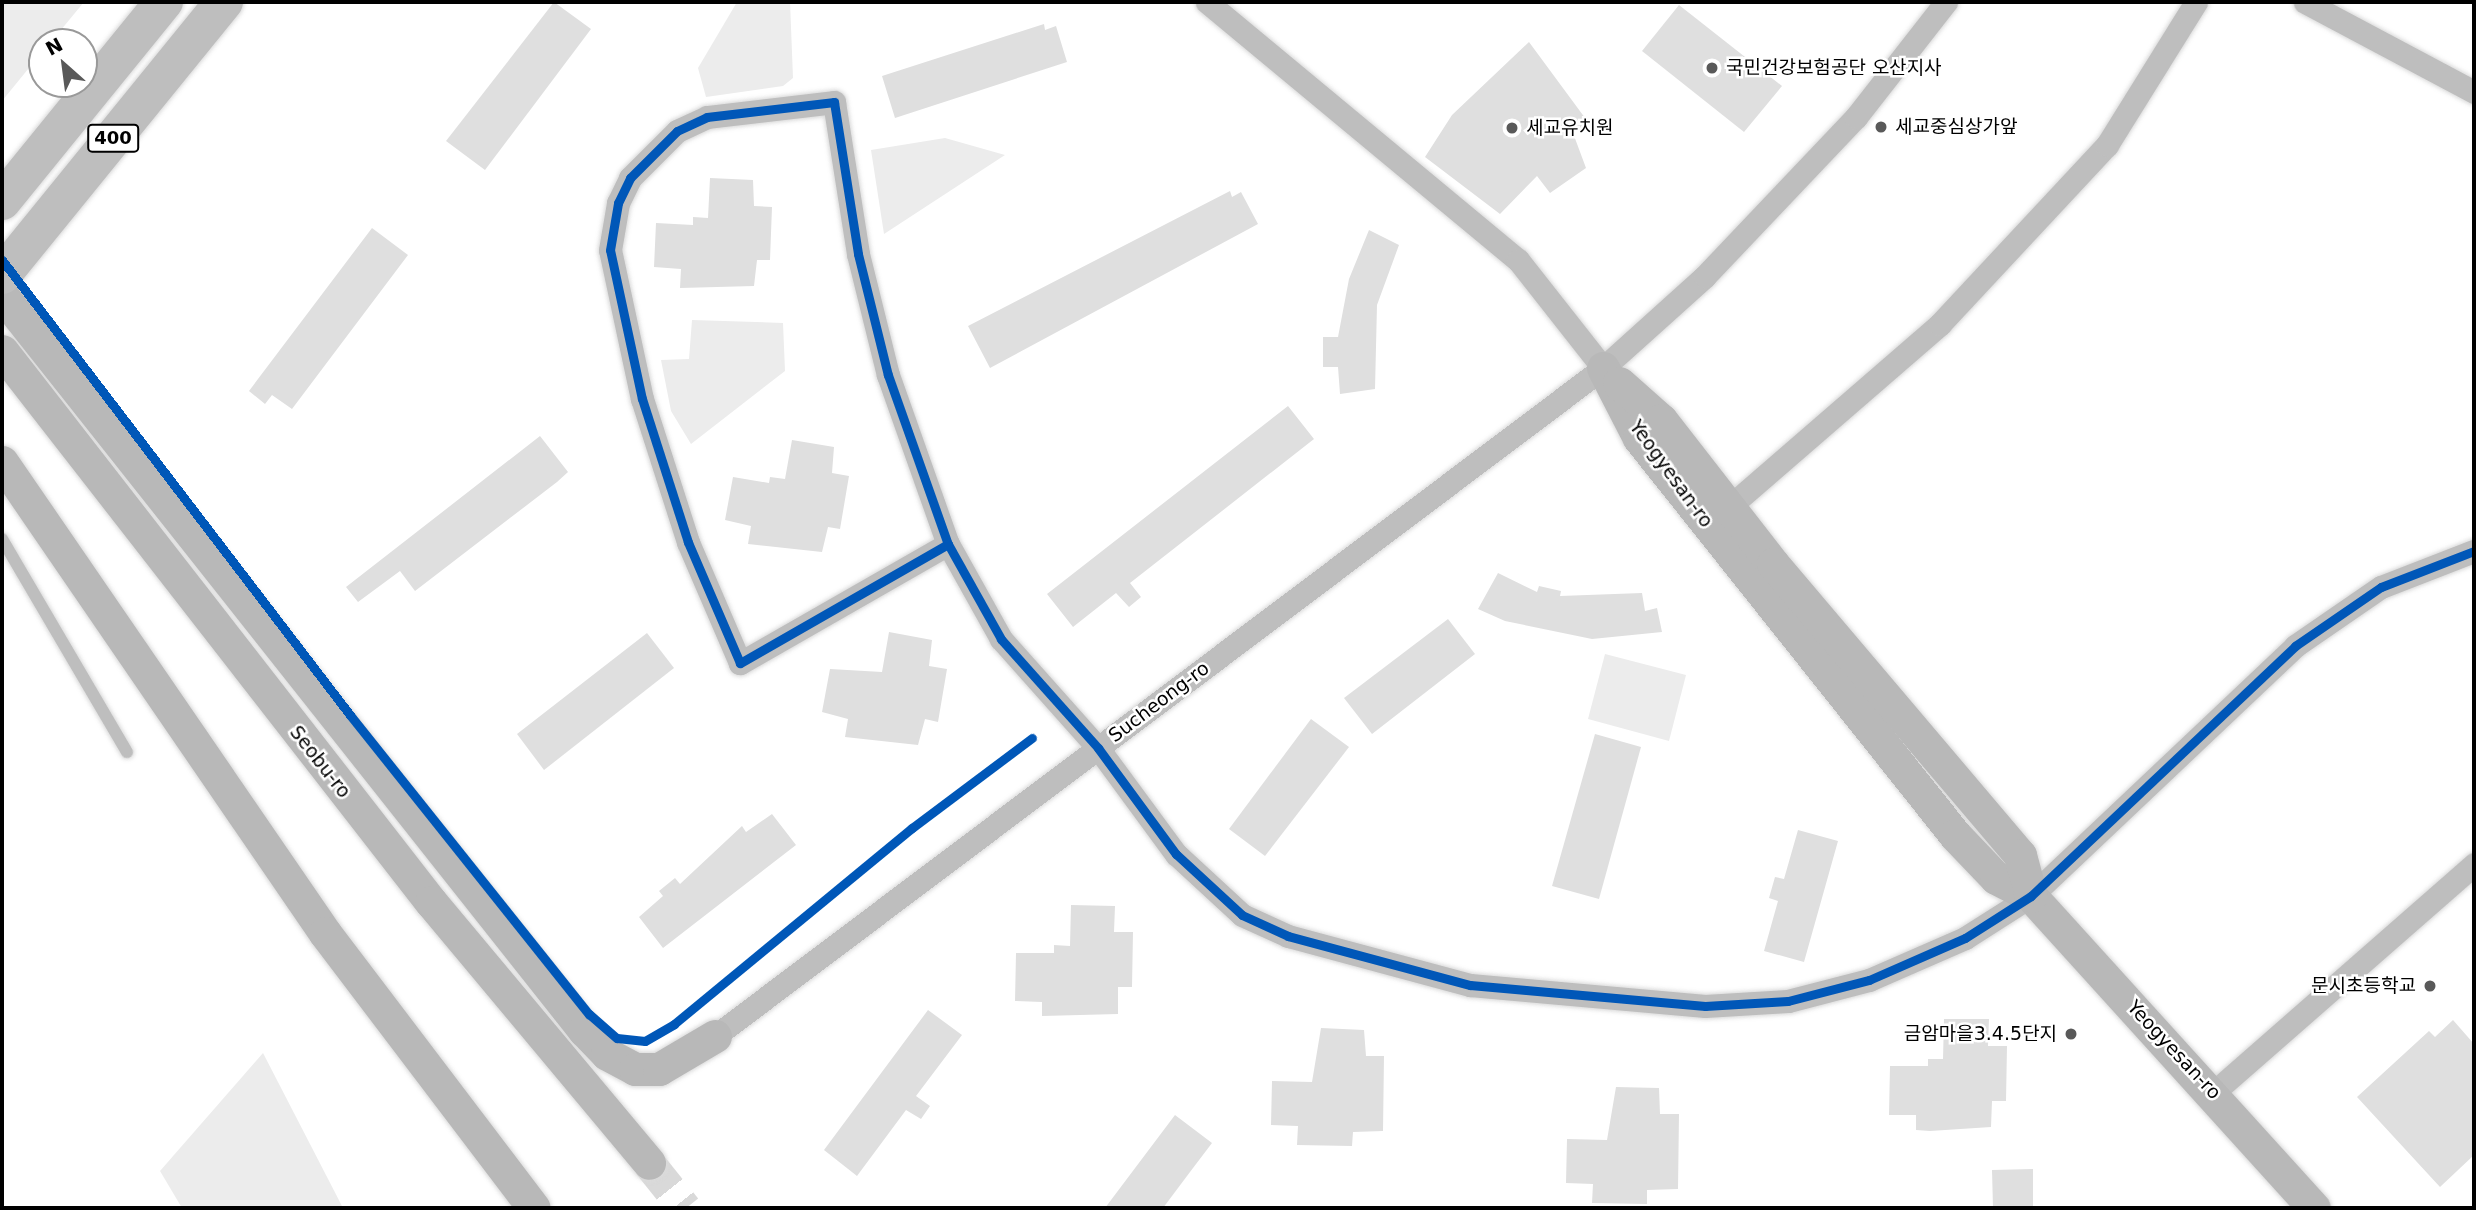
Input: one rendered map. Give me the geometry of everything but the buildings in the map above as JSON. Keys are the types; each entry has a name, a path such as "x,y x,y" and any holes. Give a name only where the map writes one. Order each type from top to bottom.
{"highway":[{"name":"400","path":"2,201 164,2"},
{"name":"400","path":"2,275 225,2"},
{"name":"400","path":"2,289 34,235"}],"main road":[{"path":"2,295 583,1030 607,1054 635,1069 659,1069 715,1036"},
{"name":"Seobu-ro","path":"2,351 423,892 649,1163"},
{"name":"Yeogyesan-ro","path":"1603,368 1661,420 1729,508 2020,855 2031,896"},
{"name":"Yeogyesan-ro","path":"1603,368 1639,438 1885,749 1996,878 2031,896 2214,1092 2314,1208"},
{"path":"2,462 325,933 534,1208"}],"street":[{"path":"1207,2 1518,260 1603,368"},
{"name":"Sucheong-ro","path":"715,1036 1603,368 1705,276 1856,117 1946,2"},
{"path":"1729,508 1940,324 2108,145 2196,2"},
{"path":"2305,2 2474,92"},
{"path":"948,544 740,663 688,542 646,412 610,250 618,203 630,178 677,131 707,117 834,102 858,254 888,375 948,544 1001,639 1098,748 1177,854 1242,915 1288,936 1470,985 1623,1003 1788,1001 1870,980 1965,938 2031,896 2295,646 2381,587 2474,551"},
{"path":"2214,1092 2474,864"}],"lane":[{"path":"2,539 127,752"}],"shaded area":[{"path":"2,2 84,2 63,28 28,28 28,69 2,101"},
{"path":"737,2 790,2 793,78 783,86 706,97 698,68"},
{"path":"945,138 1005,155 884,234 871,150"},
{"path":"692,320 783,323 785,371 691,444 671,411 661,360 689,359"},
{"path":"1605,654 1686,675 1669,741 1588,719"},
{"path":"263,1053 343,1208 182,1208 160,1171"}],"tunnel":[{"path":"649,1163 685,1208"}],"cycle path":[{"path":"948,544 740,663 688,542 642,399 610,250 618,203 630,178 677,131 707,117 834,102 858,254 888,375 948,544 1001,639 1098,748 1176,854 1242,915 1288,936 1470,985 1705,1006 1788,1001 1869,980 1965,938 2031,896 2295,646 2381,587 2474,551"},
{"path":"2,260 350,715 589,1014 617,1038 645,1041 674,1024 912,828 1032,738"}],"place":[{"name":"국민건강보험공단 오산지사","path":"1712,68"},
{"name":"세교중심상가앞","path":"1881,127"},
{"name":"세교유치원","path":"1512,128"},
{"name":"문시초등학교","path":"2430,986"},
{"name":"금암마을3.4.5단지","path":"2071,1034"}]}
